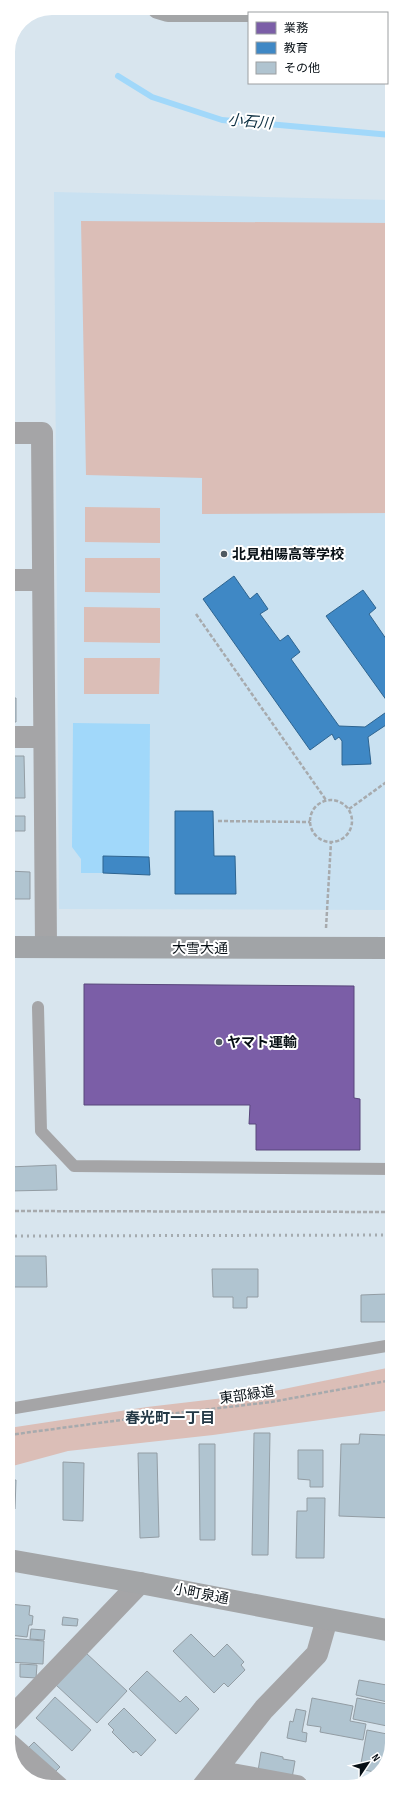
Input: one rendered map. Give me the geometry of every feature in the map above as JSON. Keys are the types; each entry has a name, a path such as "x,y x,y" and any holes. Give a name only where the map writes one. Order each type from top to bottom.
{"highway":[{"name":"大雪大通","path":"15,947 385,948"}],"street":[{"path":"15,433 42,433 43,737 46,947"},
{"path":"15,580 42,580"},
{"path":"15,737 43,737"},
{"name":"小町泉通","path":"15,1561 385,1630"},
{"path":"15,1714 140,1583"},
{"path":"209,1779 264,1710 317,1654 327,1618"},
{"path":"16,1750 50,1780"},
{"path":"209,1779 221,1780"}],"lane":[{"path":"38,1007 41,1131 74,1166 385,1169"},
{"path":"15,1408 385,1346"}],"path":[{"path":"196,614 326,800"},
{"path":"349,809 385,783"},
{"path":"334,799 342,802 349,809 352,816 350,832 344,838 331,842 320,839 313,834 310,822 312,810 318,803 326,800 334,799"},
{"path":"218,821 310,822"},
{"path":"327,948 326,910 331,842"},
{"path":"15,1211 385,1212"},
{"name":"東部緑道","path":"15,1434 271,1402 385,1381"}],"shaded area":[{"name":"北見柏陽高等学校","path":"54,192 385,200 385,910 59,909"},
{"path":"81,221 385,223 385,513 202,514 202,478 86,475"},
{"path":"85,507 160,508 160,543 85,542"},
{"path":"85,558 160,558 160,593 85,592"},
{"path":"84,607 160,608 160,643 84,642"},
{"path":"84,658 160,658 159,694 84,694"},
{"path":"385,1368 385,1411 213,1435 68,1451 15,1465 15,1427 147,1407 259,1394"}],"water":[{"path":"73,723 150,724 149,857 103,856 103,873 81,873 81,859 72,847"}],"building: 業務":[{"name":"ヤマト運輸","path":"84,984 354,986 354,1098 360,1099 360,1150 256,1150 256,1124 249,1124 250,1105 84,1105"}],"building: 教育":[{"path":"234,576 250,599 257,593 268,609 260,614 280,641 288,635 300,652 291,659 339,726 365,727 385,713 385,726 368,737 371,764 342,765 342,741 339,737 335,740 332,734 310,750 203,599"},
{"path":"363,590 376,608 369,614 385,637 385,698 326,616"},
{"path":"175,811 213,811 214,856 235,856 236,894 175,894"},
{"path":"103,856 149,857 150,875 103,873"}],"building: その他":[{"path":"15,698 16,698 15,722"},
{"path":"15,756 24,756 25,798 15,798"},
{"path":"15,816 25,816 25,831 15,831"},
{"path":"15,871 30,872 30,899 15,899"},
{"path":"56,1165 57,1190 15,1191 15,1167"},
{"path":"15,1256 46,1256 47,1287 15,1287"},
{"path":"212,1269 258,1269 258,1297 247,1297 247,1308 233,1308 233,1297 213,1297"},
{"path":"385,1294 385,1322 361,1322 361,1295"},
{"path":"254,1433 270,1433 268,1555 252,1555"},
{"path":"360,1434 385,1435 385,1518 339,1516 341,1444 359,1444"},
{"path":"199,1444 215,1444 215,1540 200,1540"},
{"path":"298,1450 323,1450 323,1487 310,1487 310,1480 298,1479"},
{"path":"138,1453 157,1453 159,1537 140,1538"},
{"path":"63,1462 84,1463 83,1521 63,1520"},
{"path":"15,1480 16,1480 15,1509"},
{"path":"307,1498 325,1498 324,1558 296,1558 297,1511 307,1511"},
{"path":"15,1605 30,1606 29,1615 33,1616 32,1625 29,1625 27,1637 15,1636"},
{"path":"63,1617 78,1619 77,1626 62,1625"},
{"path":"31,1629 45,1630 44,1640 30,1639"},
{"path":"191,1634 214,1657 227,1644 244,1662 241,1665 245,1670 228,1687 224,1683 214,1693 173,1651"},
{"path":"15,1639 44,1641 43,1664 15,1662"},
{"path":"86,1653 127,1691 97,1723 56,1685"},
{"path":"20,1664 37,1665 36,1678 20,1677"},
{"path":"147,1671 180,1702 186,1696 199,1709 176,1734 129,1689"},
{"path":"359,1680 385,1685 385,1701 356,1695"},
{"path":"55,1697 91,1730 72,1751 36,1718"},
{"path":"312,1698 353,1706 350,1721 366,1724 363,1740 320,1732 321,1727 307,1725"},
{"path":"357,1698 385,1704 385,1726 353,1719"},
{"path":"124,1708 156,1740 141,1756 136,1751 133,1753 112,1732 114,1730 108,1724"},
{"path":"296,1709 306,1711 302,1732 307,1733 306,1742 287,1738 290,1721 293,1722"},
{"path":"367,1730 385,1734 384,1750 379,1764 371,1771 360,1769"},
{"path":"34,1742 60,1767 53,1774 27,1749"},
{"path":"261,1752 295,1761 292,1778 258,1771"}],"waterway":[{"name":"小石川","path":"118,76 152,97 222,120 385,134"}],"railway":[{"path":"15,1236 385,1235"}],"place":[{"name":"北見柏陽高等学校","path":"224,554"},
{"name":"ヤマト運輸","path":"219,1042"}],"district":[{"name":"春光町一丁目","path":"170,1418"}]}
